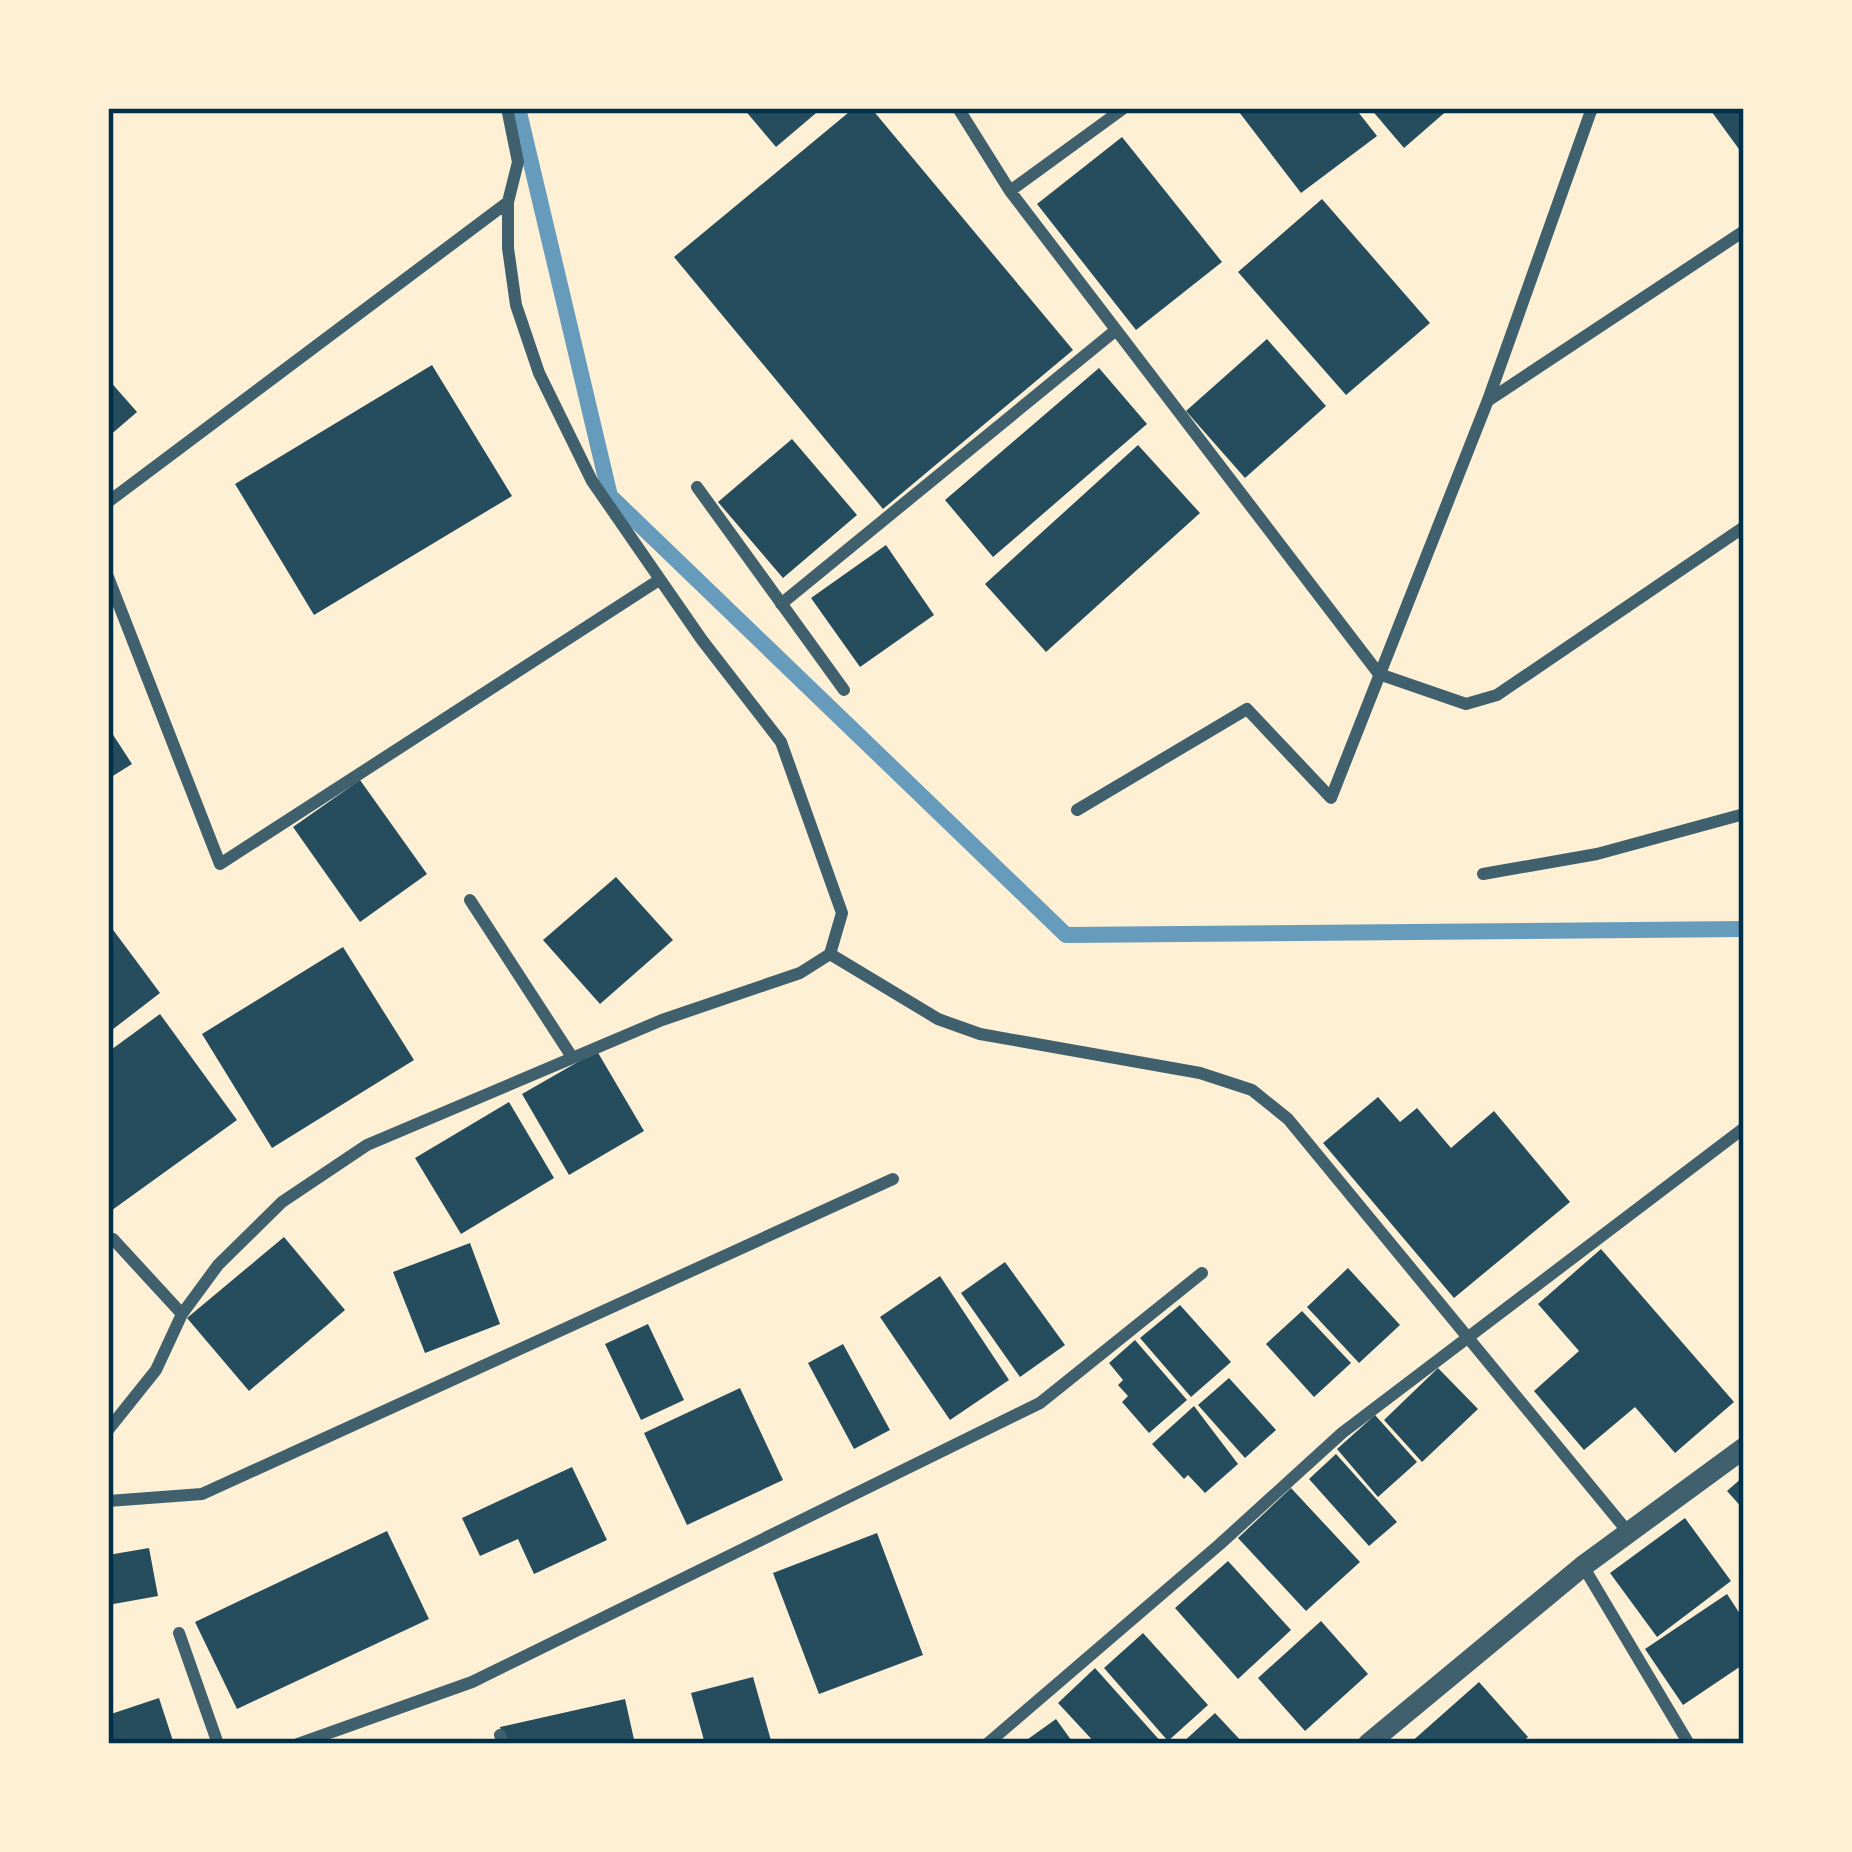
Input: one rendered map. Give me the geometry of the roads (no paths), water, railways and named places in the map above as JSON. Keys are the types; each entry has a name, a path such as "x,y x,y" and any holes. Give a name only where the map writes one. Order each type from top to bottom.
{"street":[{"path":"108,1430 156,1370 182,1314 218,1265 282,1202 367,1145 662,1020 800,973 830,954 842,913 781,742 659,580 592,481 538,373 516,305 508,248 508,202 518,162 508,108"},
{"path":"958,108 1010,191 1379,674 1466,704 1497,695 1744,527"},
{"path":"1010,191 1124,108"},
{"path":"1077,810 1247,709 1331,798 1488,400 1592,108"},
{"path":"108,502 508,202"},
{"path":"1488,400 1744,231"},
{"path":"781,604 1116,329"},
{"path":"697,487 844,690"},
{"path":"108,577 220,864 659,580"},
{"path":"1483,874 1597,854 1744,814"},
{"path":"470,900 572,1057"},
{"path":"830,954 938,1019 980,1034 1200,1073 1252,1090 1288,1119 1628,1532"},
{"path":"987,1744 1342,1433 1744,1128"},
{"path":"108,1501 202,1494 893,1179"},
{"path":"110,1238 182,1314"},
{"path":"298,1744 472,1682 1040,1403 1202,1273"},
{"path":"1379,1740 1583,1566 1744,1448"},
{"path":"1583,1566 1689,1744"},
{"path":"179,1633 218,1744"}],"waterway":[{"path":"518,108 610,496 1066,935 1744,929"}]}
